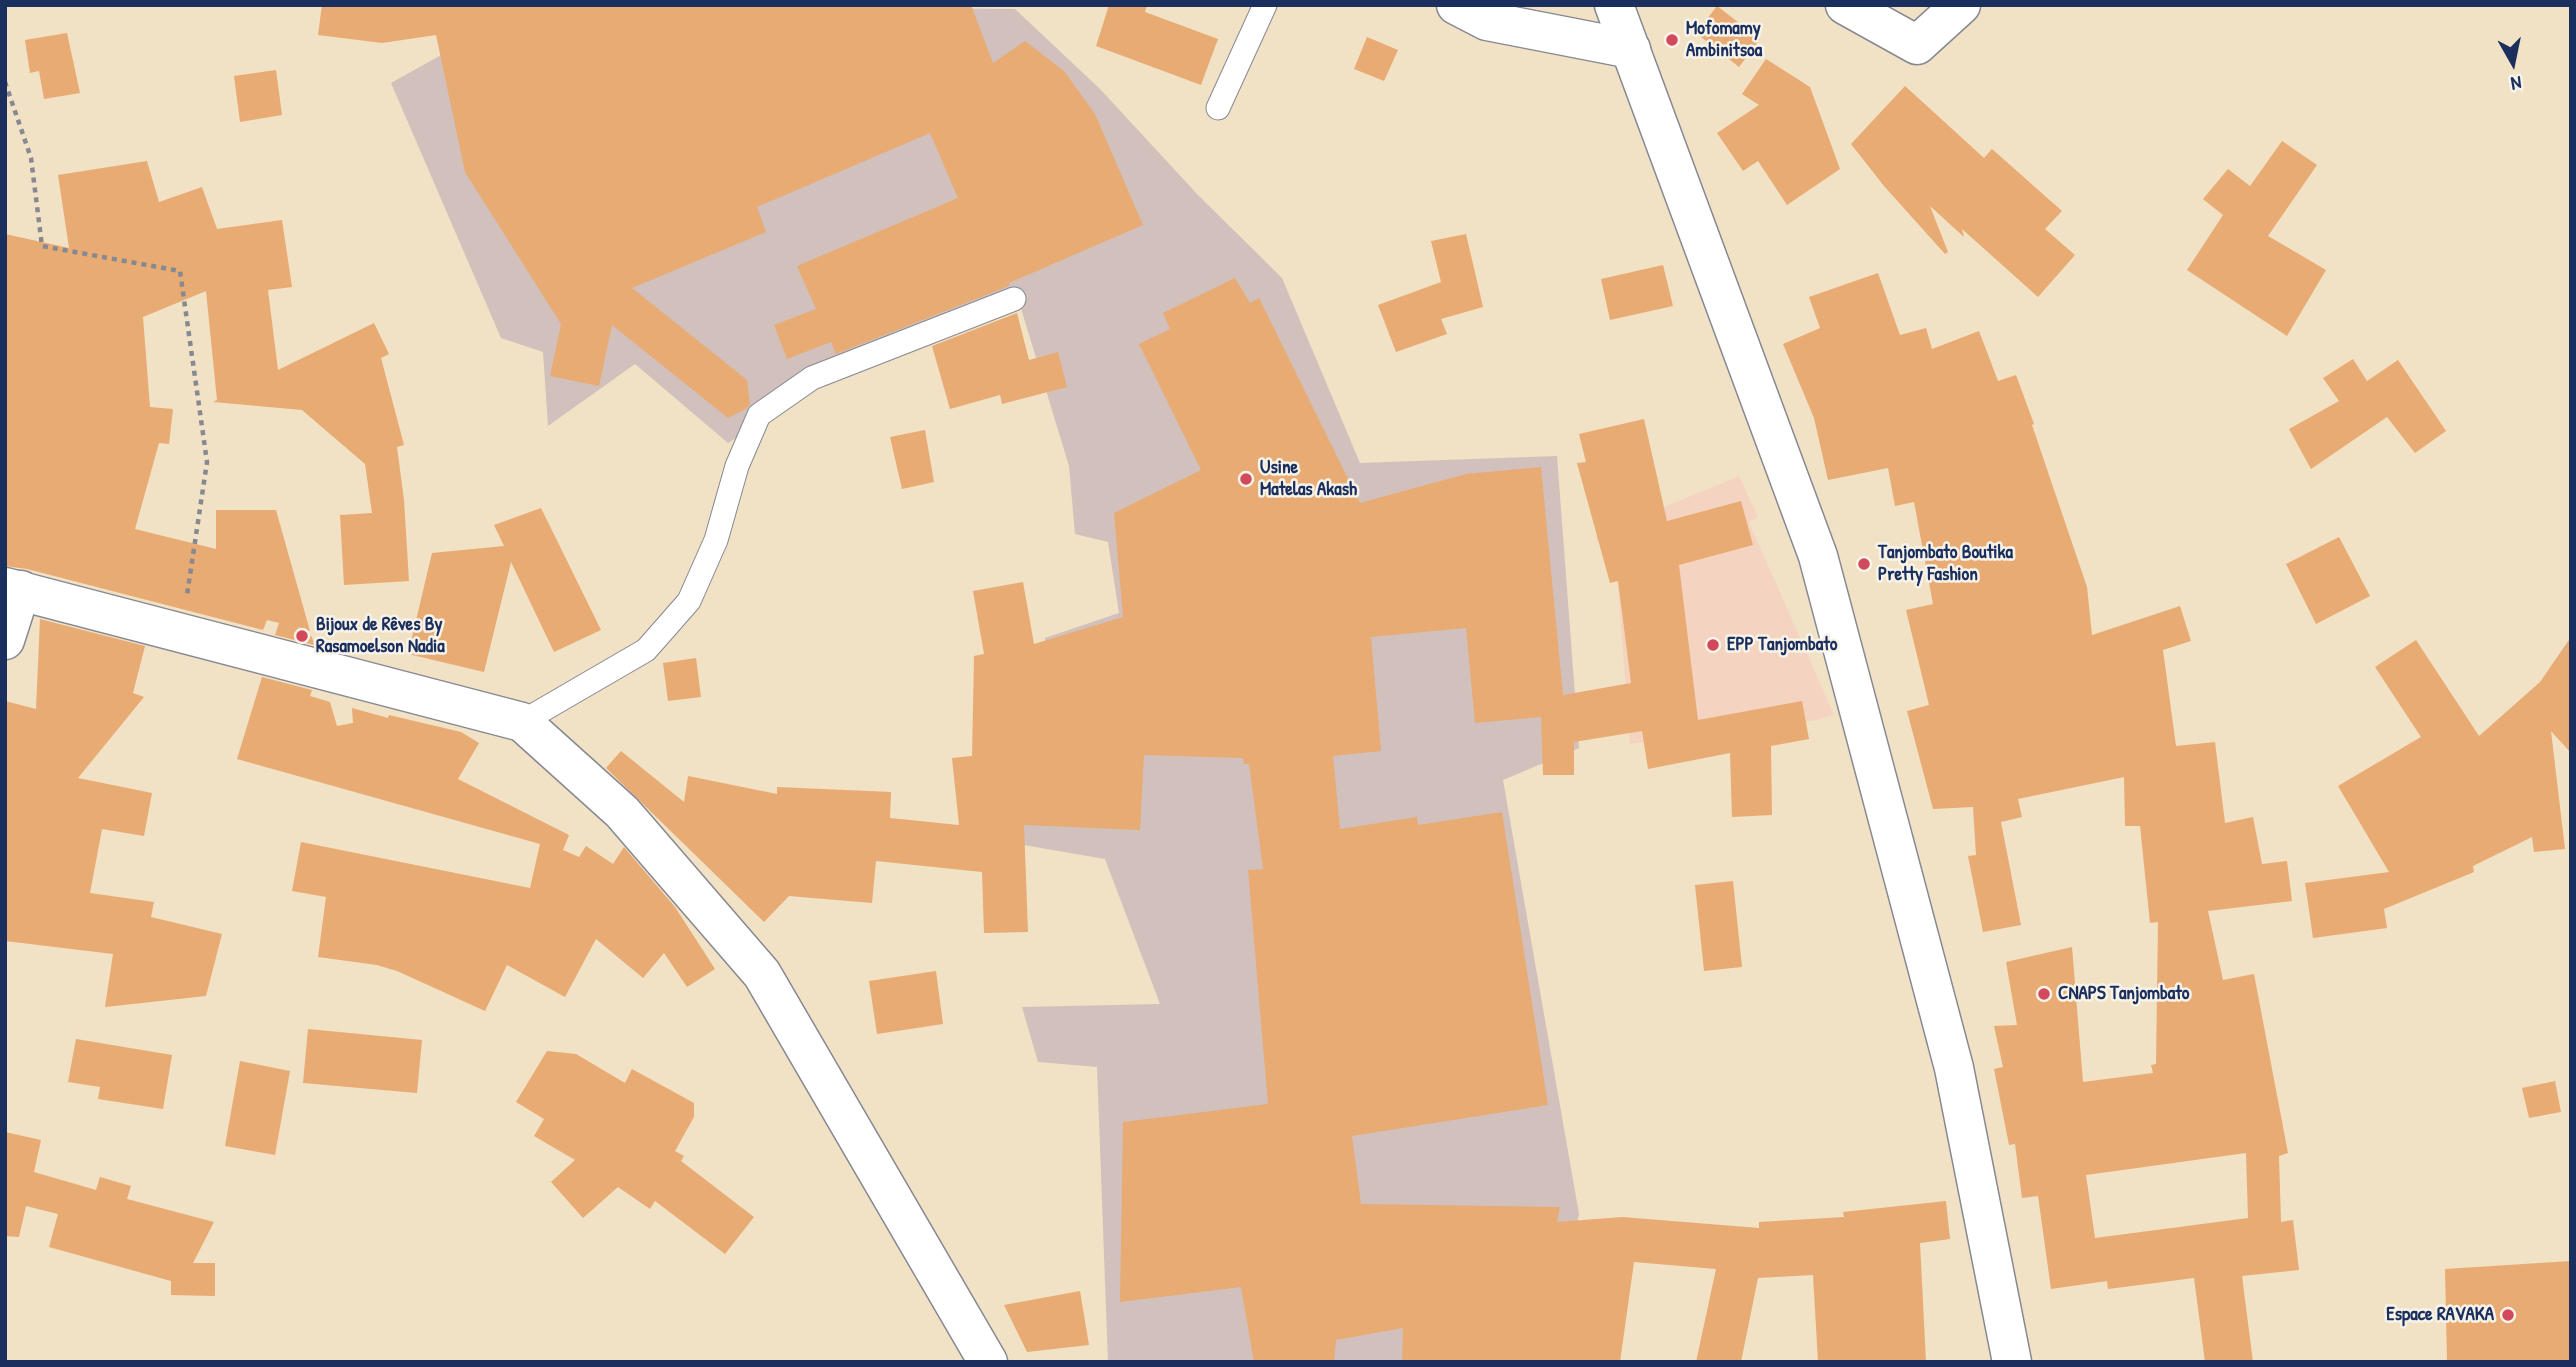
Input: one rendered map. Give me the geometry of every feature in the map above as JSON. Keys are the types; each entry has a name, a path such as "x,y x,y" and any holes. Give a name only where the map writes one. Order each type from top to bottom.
{"street":[{"path":"1455,5 1487,21 1631,49"},
{"path":"1614,5 1818,555 1954,1068 2012,1362"},
{"path":"1845,5 1917,45 1961,5"},
{"path":"5,640 13,589 522,722 622,812 762,974 988,1362"}],"lane":[{"path":"1219,108 1265,5"},
{"path":"522,722 646,650 689,601 716,540 737,467 759,415 812,378 1014,299"}],"path":[{"path":"5,82 31,158 42,246 180,271 207,462 182,633"}],"shaded area":[{"path":"531,5 1015,9 1100,89 1198,195 1282,278 1360,463 1557,456 1579,748 1503,780 1579,1214 1549,1362 1108,1362 1097,1067 1038,1062 1022,1007 1160,1004 1105,859 1018,844 1044,751 1045,638 1119,613 1108,542 1075,534 1069,466 1020,305 822,385 728,443 635,364 548,426 543,352 501,338 391,83"},
{"name":"EPP Tanjombato","path":"1739,476 1758,517 1749,522 1834,715 1816,720 1630,744 1617,575 1595,536"}],"building":[{"path":"322,5 971,5 993,63 1025,41 1064,71 1095,114 1143,225 1009,283 1009,286 836,354 831,342 787,359 774,325 816,309 797,266 958,198 930,133 757,207 766,232 632,288 747,380 750,404 747,408 728,418 612,325 599,386 550,376 561,324 465,172 436,35 382,43 318,35"},
{"path":"1109,5 1147,5 1145,12 1218,39 1201,85 1096,46"},
{"path":"1717,6 1760,39 1739,67 1696,33"},
{"path":"67,33 80,93 44,99 39,71 30,73 25,40"},
{"path":"1367,37 1398,50 1384,81 1354,69"},
{"path":"1766,59 1810,87 1840,169 1787,205 1758,161 1743,171 1717,133 1759,105 1742,94"},
{"path":"276,70 282,115 240,122 234,76"},
{"path":"1905,86 1984,158 1992,149 2062,211 2045,229 2075,255 2038,297 1962,229 1964,237 1930,206 1948,252 1945,254 1884,186 1851,144"},
{"path":"2282,141 2317,165 2268,236 2326,270 2287,336 2187,270 2223,215 2203,199 2228,169 2250,186"},
{"path":"147,161 159,202 202,187 217,229 282,220 292,287 268,290 278,370 374,323 389,354 381,358 404,445 397,447 404,500 409,581 344,585 340,515 372,513 365,464 302,410 213,402 217,400 206,291 143,317 150,407 173,409 169,444 159,443 135,529 216,549 216,510 276,510 310,631 297,627 312,637 314,645 275,635 279,623 267,620 263,630 27,569 5,566 5,234 69,248 58,175"},
{"path":"1466,234 1483,307 1441,319 1447,334 1396,352 1378,305 1441,282 1431,241"},
{"path":"1663,265 1673,306 1610,320 1601,279"},
{"path":"1878,273 1900,335 1926,328 1932,349 1979,331 1998,381 2016,375 2087,587 2092,635 2180,606 2191,641 2163,650 2176,746 2215,742 2225,823 2253,817 2262,864 2287,861 2292,901 2208,911 2223,980 2254,974 2288,1153 2279,1156 2281,1222 2293,1220 2299,1270 2242,1276 2253,1362 2205,1362 2194,1278 2108,1289 2107,1281 2051,1289 2038,1196 2022,1198 2015,1144 2009,1145 1994,1069 2003,1067 1994,1026 2017,1025 2006,962 2072,947 2083,1082 2153,1073 2151,1065 2156,1064 2158,922 2150,923 2140,826 2125,826 2124,777 2018,799 2022,817 2001,822 2021,925 1983,932 1968,856 1976,855 1973,807 1933,809 1907,711 1929,705 1906,610 1933,604 1914,502 1895,506 1888,468 1828,480 1814,418 1783,344 1820,328 1809,297","holes":["2246,1153 2248,1218 2095,1238 2086,1175"]},
{"path":"1235,278 1250,303 1259,298 1360,503 1466,474 1541,467 1563,695 1631,683 1618,581 1610,583 1577,463 1586,462 1579,434 1644,419 1667,521 1741,501 1753,545 1679,565 1698,720 1802,701 1809,739 1771,746 1772,815 1732,817 1730,753 1648,769 1642,731 1574,742 1574,775 1543,775 1541,717 1475,723 1466,628 1371,637 1381,751 1333,756 1340,829 1417,817 1418,825 1502,812 1548,1105 1352,1136 1361,1204 1560,1207 1557,1222 1622,1217 1759,1228 1759,1222 1844,1217 1843,1212 1946,1201 1950,1239 1920,1243 1926,1362 1818,1362 1813,1275 1758,1278 1741,1362 1696,1362 1716,1269 1634,1262 1620,1362 1402,1362 1403,1328 1336,1340 1334,1362 1254,1362 1241,1287 1120,1302 1123,1122 1268,1104 1248,870 1263,869 1249,764 1244,764 1243,758 1144,755 1140,830 1024,825 1028,932 984,933 982,872 876,861 872,903 789,896 764,922 606,768 621,751 684,802 688,776 777,794 777,787 891,792 890,818 959,825 952,758 972,756 974,656 984,654 973,591 1023,582 1034,644 1123,617 1114,513 1201,470 1139,344 1170,329 1163,313"},
{"path":"1017,313 1029,360 1058,352 1067,387 1002,404 1000,395 950,409 932,346"},
{"path":"2353,359 2367,381 2398,360 2446,431 2415,453 2387,417 2311,469 2289,429 2339,401 2323,378"},
{"path":"925,430 934,482 902,489 890,437"},
{"path":"541,508 601,630 554,652 511,562 484,672 408,654 432,553 504,546 494,525"},
{"path":"2339,537 2370,596 2316,624 2286,564"},
{"path":"40,619 145,646 133,693 144,697 78,778 152,793 144,836 102,829 90,893 154,902 151,917 222,934 206,996 105,1007 113,954 5,941 5,701 36,709"},
{"path":"2571,637 2571,753 2551,731 2565,849 2534,852 2532,837 2473,866 2474,872 2384,909 2387,928 2313,938 2305,883 2389,872 2338,786 2421,737 2375,667 2416,640 2479,736 2540,682"},
{"path":"696,658 701,697 668,701 663,663"},
{"path":"262,677 312,690 310,696 330,702 337,726 353,723 352,708 461,732 479,743 458,779 569,835 563,850 579,857 586,846 613,864 624,847 675,907 715,969 687,987 664,953 643,978 596,939 565,997 507,965 485,1011 397,971 377,965 318,957 326,897 292,891 301,842 530,888 540,844 237,759"},
{"path":"1733,881 1742,967 1704,971 1695,885"},
{"path":"936,971 943,1024 877,1034 869,981"},
{"path":"308,1029 422,1040 417,1093 303,1083"},
{"path":"76,1039 172,1055 163,1109 98,1099 100,1087 68,1082"},
{"path":"547,1051 576,1054 625,1083 632,1069 694,1103 694,1117 675,1151 684,1156 681,1161 754,1217 725,1254 655,1201 650,1209 618,1187 583,1218 551,1182 575,1160 534,1136 544,1119 516,1102"},
{"path":"240,1061 290,1071 275,1155 225,1146"},
{"path":"2555,1081 2561,1112 2529,1118 2522,1088"},
{"path":"5,1132 41,1140 34,1172 96,1190 100,1177 131,1186 127,1199 214,1222 193,1263 215,1263 215,1296 171,1295 171,1281 49,1247 58,1214 26,1206 19,1237 5,1236"},
{"name":"Espace RAVAKA","path":"2571,1261 2571,1362 2447,1362 2445,1269"},
{"path":"1080,1291 1089,1345 1027,1352 1004,1305"}],"place":[{"name":"Mofomamy Ambinitsoa","path":"1672,40"},
{"name":"Usine Matelas Akash","path":"1246,479"},
{"name":"Tanjombato Boutika Pretty Fashion","path":"1864,564"},
{"name":"Bijoux de Rêves By Rasamoelson Nadia","path":"302,636"},
{"name":"EPP Tanjombato","path":"1713,645"},
{"name":"CNAPS Tanjombato","path":"2044,994"},
{"name":"Espace RAVAKA","path":"2508,1315"}]}
